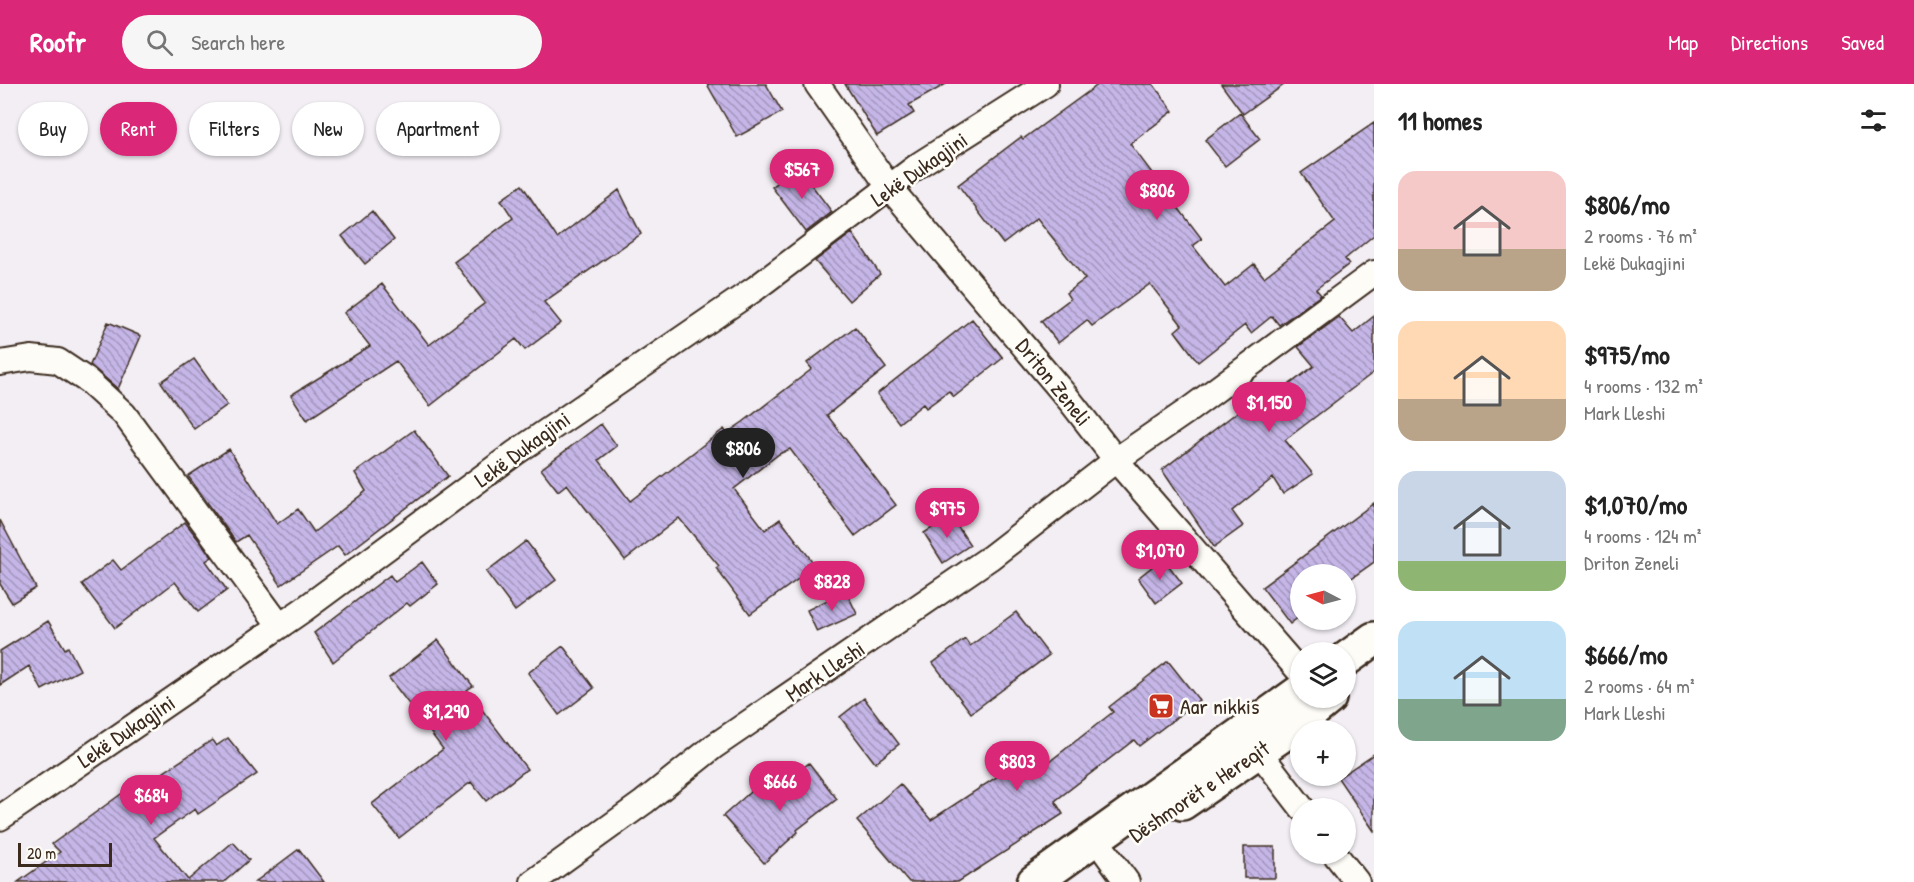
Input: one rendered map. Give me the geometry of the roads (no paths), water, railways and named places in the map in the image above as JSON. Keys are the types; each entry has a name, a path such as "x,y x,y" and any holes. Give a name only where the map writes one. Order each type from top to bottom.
{"main road":[{"path":"1356,652 1374,639"},
{"name":"Dëshmorët e Hereqit","path":"1356,676 1374,666"},
{"path":"1034,882 1304,708"},
{"name":"Dëshmorët e Hereqit","path":"1066,882 1259,752 1309,708"}],"street":[{"name":"Driton Zeneli","path":"817,84 889,187 1071,402 1116,460 1290,660"},
{"name":"Lekë Dukagjini","path":"0,818 280,626 515,453 756,288 920,164 1046,84"},
{"name":"Mark Lleshi","path":"533,882 644,802 713,747 991,557 1116,460 1190,409 1374,273"},
{"path":"0,363 31,358 58,361 88,381 124,414 280,626"},
{"path":"1259,752 1294,798"},
{"path":"1107,853 1127,882"},
{"path":"1343,864 1357,882"}],"place":[{"name":"Aar nikkis","path":"1161,706"}]}
